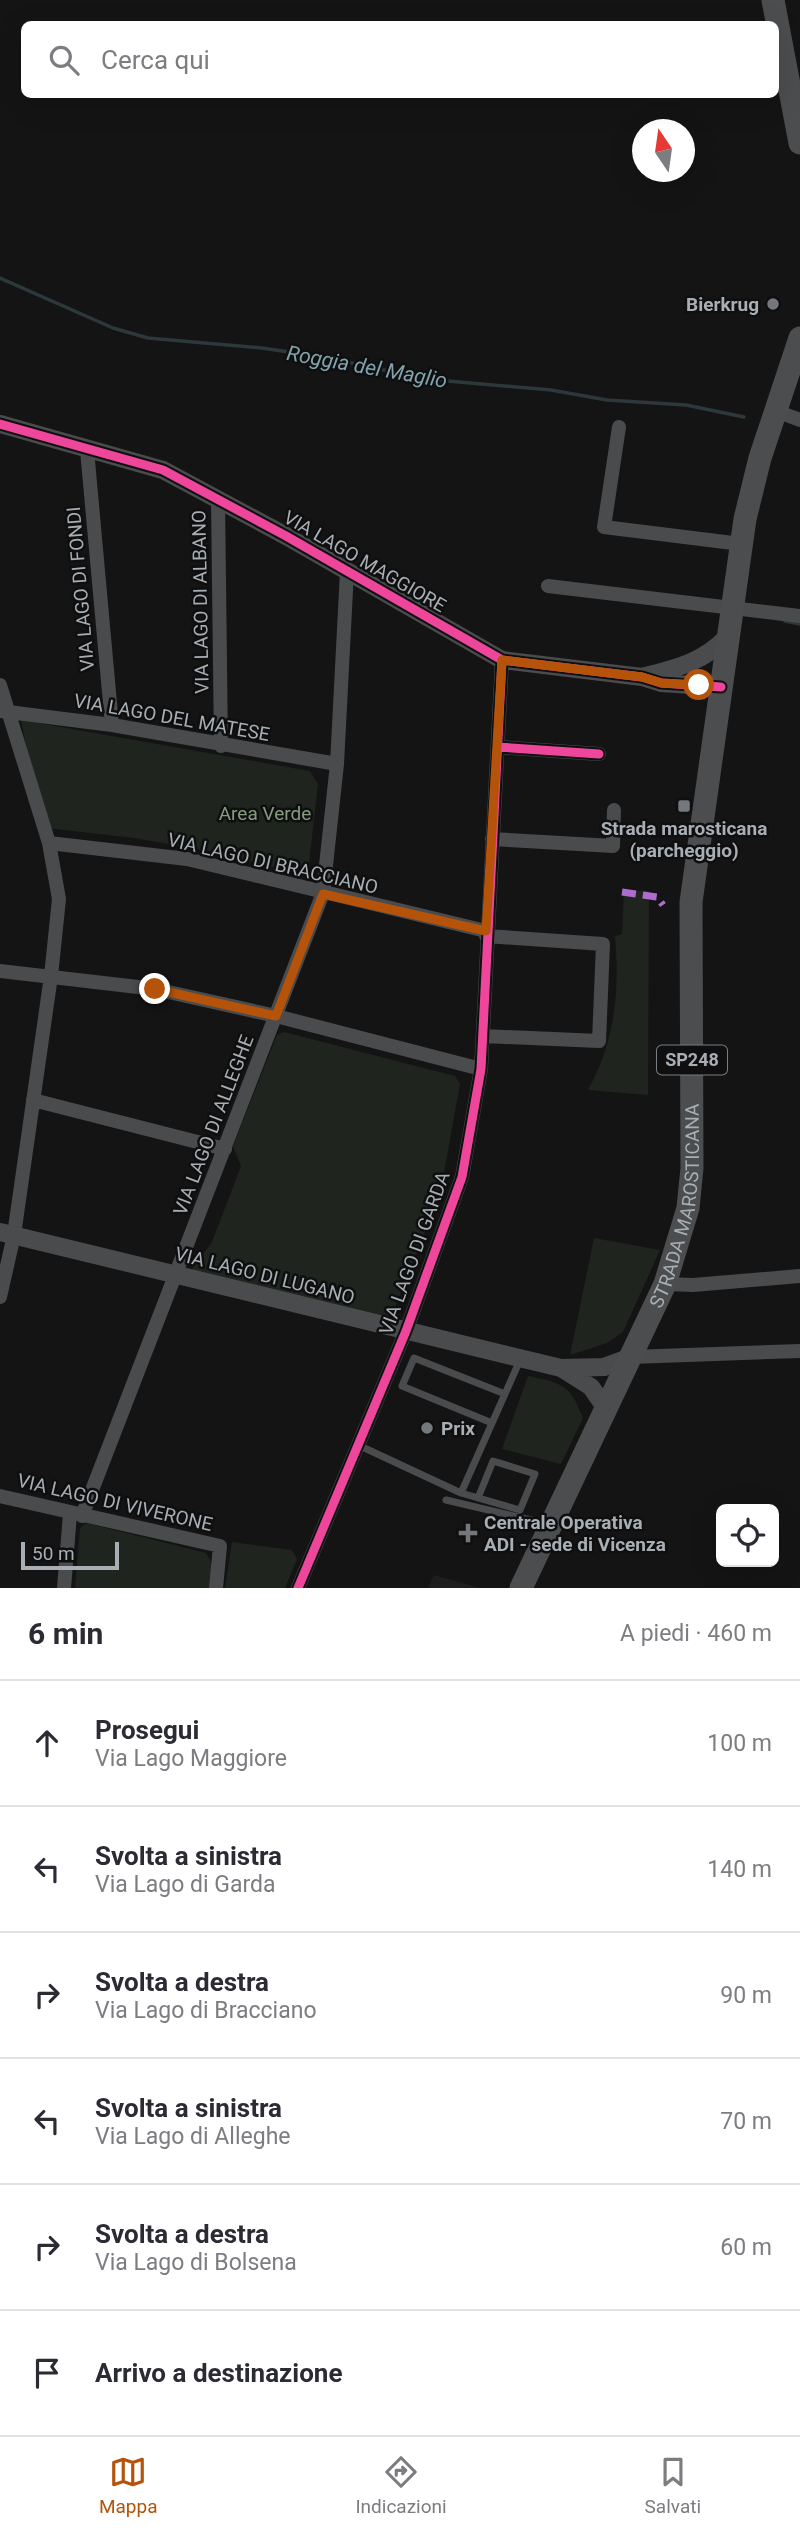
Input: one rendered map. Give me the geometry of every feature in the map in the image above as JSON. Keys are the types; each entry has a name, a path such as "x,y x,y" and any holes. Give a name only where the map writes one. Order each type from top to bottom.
{"main road":[{"path":"773,0 778,21"},
{"path":"779,27 796,105 800,143"},
{"name":"STRADA MAROSTICANA","path":"521,1588 665,1284 691,1195 691,902 741,544 757,471 800,338"}],"street":[{"path":"776,411 800,420"},
{"name":"VIA LAGO MAGGIORE","path":"0,424 163,470 502,660 642,677 662,683 721,687"},
{"path":"619,427 604,527 741,544"},
{"name":"VIA LAGO DI FONDI","path":"87,450 112,725"},
{"name":"VIA LAGO DI ALBANO","path":"218,499 221,746"},
{"name":"VIA LAGO DI ALLEGHE","path":"64,1588 76,1515 177,1275 323,894 337,764 347,571"},
{"path":"548,586 800,616"},
{"name":"VIA LAGO MAGGIORE","path":"642,677 690,664 708,654 727,637"},
{"name":"VIA LAGO DI GARDA","path":"298,1588 405,1331 462,1177 481,1069 502,660"},
{"path":"0,685 3,711 49,843 59,899 33,1100 7,1233 0,1297"},
{"name":"VIA LAGO DEL MATESE","path":"3,711 112,725 337,764"},
{"path":"498,747 600,754"},
{"path":"492,839 613,846 614,810"},
{"name":"VIA LAGO DI BRACCIANO","path":"49,843 187,859 486,933 603,944 599,1041 483,1036"},
{"path":"0,971 155,989 276,1016 481,1069"},
{"path":"33,1100 225,1149"},
{"name":"VIA LAGO DI LUGANO","path":"7,1233 561,1368 604,1367 631,1357"},
{"path":"665,1284 693,1285 800,1276"},
{"path":"631,1357 800,1351"},
{"name":"VIA LAGO DI LUGANO","path":"561,1368 592,1387 607,1410"},
{"name":"VIA LAGO DI VIVERONE","path":"0,1496 220,1546 216,1588"}],"lane":[{"path":"492,1423 402,1387 414,1358 505,1394"},
{"path":"461,1493 521,1359"},
{"path":"358,1445 461,1493 478,1498 520,1510 536,1474 493,1461 478,1498"},
{"path":"446,1500 551,1524"}],"shaded area":[{"path":"434,1575 480,1588 428,1588"}],"green space":[{"name":"Area Verde","path":"21,720 310,771 318,784 308,872 304,875 209,851 134,838 47,828 36,799"},
{"path":"624,890 649,891 648,1095 588,1090 604,1053 614,1015 617,976 615,936 622,934"},
{"path":"284,1032 455,1076 460,1084 440,1195 390,1319 190,1272 212,1242 241,1166 233,1146 277,1035"},
{"path":"594,1238 660,1250 623,1332 607,1343 570,1355"},
{"path":"528,1376 563,1387 574,1398 583,1418 561,1464 502,1449"},
{"path":"86,1523 206,1553 212,1564 210,1588 75,1588 80,1528"},
{"path":"232,1542 292,1550 297,1559 285,1588 225,1588"}],"waterway":[{"name":"Roggia del Maglio","path":"0,278 113,328 148,338 262,348 329,358 425,379 551,390 607,400 686,405 744,417"},
{"name":"Roggia del Maglio","path":"785,621 800,624"}],"marked path":[{"path":"622,892 657,897 663,905"}],"cycle path":[{"path":"0,424 163,470 286,536 502,660 642,677 661,683 721,687"},
{"path":"298,1588 406,1331 462,1177 481,1069 502,660"},
{"path":"498,747 599,754"}],"place":[{"name":"Bierkrug","path":"773,304"},
{"name":"Strada marosticana (parcheggio)","path":"684,806"},
{"name":"Prix","path":"427,1428"},
{"name":"Centrale Operativa ADI - sede di Vicenza","path":"468,1533"}],"route":[{"path":"155,989 276,1016 323,894 486,931 502,660 525,665 642,677 662,683 699,685"}]}
